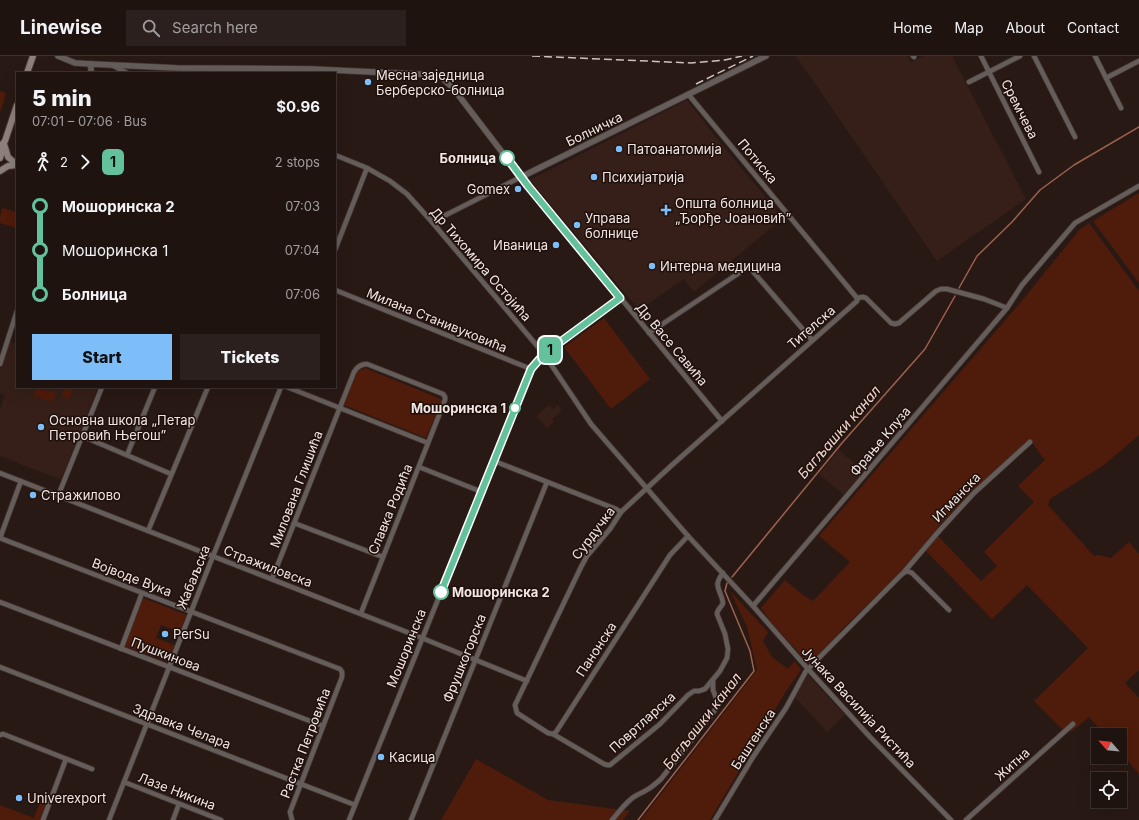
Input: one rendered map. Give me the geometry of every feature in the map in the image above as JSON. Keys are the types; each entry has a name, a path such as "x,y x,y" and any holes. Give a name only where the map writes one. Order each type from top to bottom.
{"main road":[{"path":"27,72 33,56"},
{"path":"0,158 3,144 16,108"},
{"path":"3,144 8,157 16,164"},
{"path":"0,171 8,166 16,165"}],"street":[{"name":"Др Васе Савића","path":"58,56 75,63 91,64 177,68 433,74 439,76 453,88 521,177 722,421"},
{"name":"Болничка","path":"432,222 766,56"},
{"name":"Сремчева","path":"981,56 1039,172"},
{"path":"969,82 1020,56"},
{"path":"1034,56 1075,137"},
{"path":"1095,56 1121,108"},
{"path":"1106,78 1139,61"},
{"path":"91,64 91,72"},
{"path":"111,65 125,72"},
{"name":"Потиска","path":"688,94 857,298"},
{"name":"Др Тихомира Остојића","path":"336,155 367,168 390,181 401,189 432,222 544,354 591,424 646,489"},
{"path":"336,247 367,168"},
{"name":"Фрање Клуза","path":"753,606 1007,308 1022,285 1075,223 1139,186"},
{"path":"649,333 746,267 750,268 812,340"},
{"path":"857,298 866,298 891,323 895,324 899,323 936,291 941,289 947,289 984,299 1007,308"},
{"name":"Милана Станивуковића","path":"336,290 531,369"},
{"name":"Мошоринска","path":"349,820 531,369 544,354 620,298"},
{"name":"Тителска","path":"646,489 857,301 857,298"},
{"path":"0,364 16,313"},
{"name":"Милована Глишића","path":"272,579 354,372 358,367 367,364 443,394 445,400 441,412"},
{"path":"58,496 102,388"},
{"path":"127,455 155,388"},
{"path":"148,531 208,388"},
{"name":"Жабаљска","path":"110,820 146,724 281,388"},
{"path":"290,388 428,443"},
{"name":"Славка Родића","path":"361,614 441,412"},
{"path":"82,436 171,474"},
{"name":"Игманска","path":"808,669 904,572 974,493 1030,442"},
{"path":"494,462 621,512"},
{"path":"419,467 482,492"},
{"name":"Стражиловска","path":"0,473 527,680"},
{"path":"0,538 21,481"},
{"name":"Фрушкогорска","path":"411,820 547,482"},
{"path":"646,489 753,606"},
{"name":"Сурдучка","path":"553,734 548,733 518,714 515,705 587,556 610,529 621,512 646,489"},
{"path":"294,523 383,557"},
{"name":"Панонска","path":"553,734 556,732 670,555 688,536"},
{"name":"Војводе Вука","path":"0,538 338,668 342,674"},
{"path":"904,572 908,571 912,573 949,610"},
{"name":"Повртларска","path":"705,689 722,667 728,654 727,640 717,612 723,603 717,587 718,580 723,573"},
{"path":"121,649 142,593"},
{"name":"Пушкинова","path":"0,602 323,726"},
{"name":"Јунака Василија Ристића","path":"753,606 870,737 951,820"},
{"name":"Здравка Челара","path":"0,667 355,805"},
{"name":"Баштенска","path":"715,820 753,757 786,708 808,669"},
{"name":"Растка Петровића","path":"292,820 290,812 342,674"},
{"path":"612,820 631,799 652,788 661,779 712,714 718,703 713,690 712,681"},
{"name":"Повртларска","path":"553,734 604,764 610,765 660,724 688,695 705,689 713,690"},
{"name":"Житна","path":"966,820 1073,724"},
{"path":"0,735 2,734 92,769"},
{"path":"43,820 66,759"},
{"name":"Лазе Никина","path":"124,782 221,820"},
{"path":"173,820 179,804"}],"shaded area":[{"path":"796,56 907,56 911,62 923,56 952,56 1026,199 937,261"},
{"path":"185,70 299,72 182,72"},
{"path":"0,91 6,93 0,113"},
{"name":"Општа болница „Ђорђе Јоановић”","path":"687,100 783,218 694,292 684,279 639,310 530,180"},
{"path":"1139,193 1139,283 1093,221"},
{"path":"2,208 16,212 16,228 0,223"},
{"path":"1089,223 1139,291 1139,435 1104,465 1050,499 1048,505 1094,556 1099,555 1111,558 1129,542 1139,554 1139,670 1125,683 1139,698 1139,774 1127,760 1127,728 1099,728 1089,717 1071,732 1066,727 1063,730 1034,701 1088,648 1027,585 992,619 926,551 937,535 981,581 997,566 984,552 1034,502 1018,486 1045,460 1030,440 969,494 938,527 924,549 839,632 841,634 809,664 771,622 761,608 785,580 813,601 850,562 819,536 1020,303 1080,229"},
{"path":"604,318 650,379 611,409 564,347"},
{"name":"Основна школа „Петар Петровић Његош”","path":"9,341 16,344 16,388 98,388 61,480 0,456 0,409 5,395 0,393 0,370"},
{"path":"365,368 442,400 426,438 344,405 357,372"},
{"path":"36,388 56,393 52,402 33,396"},
{"path":"65,388 73,388 70,399 62,397"},
{"path":"549,405 553,409 558,405 562,411 552,419 554,422 547,428 536,416"},
{"path":"839,450 864,472 844,495 819,474"},
{"path":"730,591 768,632 763,641 772,657 788,669 795,661 801,670 786,691 710,820 641,820 757,670 747,627"},
{"path":"143,598 187,615 180,632 161,625 156,638 175,645 168,662 124,646"},
{"path":"808,675 845,715 827,732 795,697 800,685"},
{"path":"476,759 548,800 630,811 623,820 441,820"},
{"path":"42,796 50,799 42,820 0,820 0,805 34,818"}],"waterway":[{"name":"Багљашки канал","path":"959,288 977,256 1012,222 1040,190 1074,165 1139,127"},
{"name":"Багљашки канал","path":"732,577 842,443 925,349 955,296"},
{"name":"Багљашки канал","path":"638,820 754,671 750,651 725,591 727,583"}],"railway":[{"path":"532,56 691,63 725,60 742,56"},
{"path":"696,84 753,56"}],"bus line":[{"name":"1","path":"441,592 531,369 544,354 620,298 528,186 507,158"}],"place":[{"name":"Месна заједница Берберско-болница","path":"368,82"},
{"name":"Патоанатомија","path":"619,149"},
{"name":"Болница","path":"507,158"},
{"name":"Психијатрија","path":"594,177"},
{"name":"Gomex","path":"518,189"},
{"name":"Општа болница „Ђорђе Јоановић”","path":"666,210"},
{"name":"Управа болнице","path":"577,225"},
{"name":"Иваница","path":"556,245"},
{"name":"Интерна медицина","path":"652,266"},
{"name":"Мошоринска 1","path":"515,408"},
{"name":"Основна школа „Петар Петровић Његош”","path":"41,427"},
{"name":"Стражилово","path":"33,495"},
{"name":"Мошоринска 2","path":"441,592"},
{"name":"PerSu","path":"165,634"},
{"name":"Касица","path":"381,757"},
{"name":"Univerexport","path":"19,798"}]}
